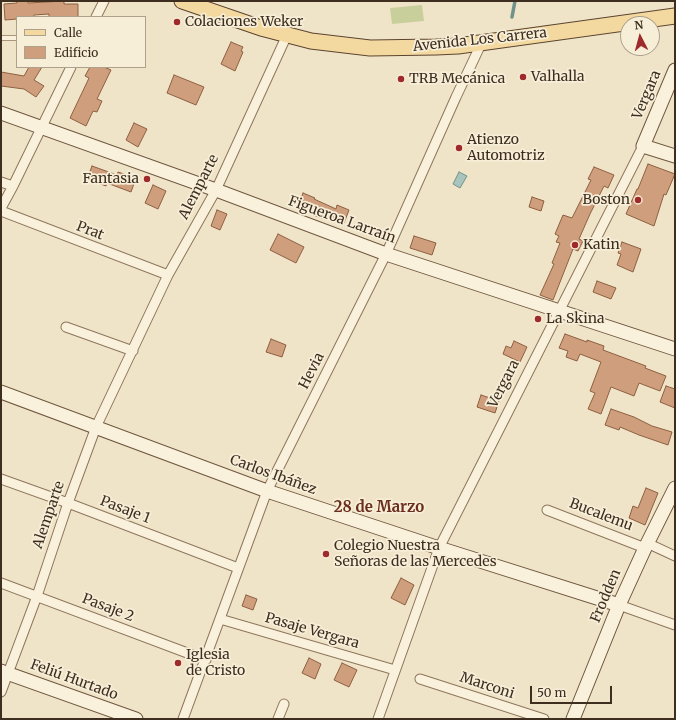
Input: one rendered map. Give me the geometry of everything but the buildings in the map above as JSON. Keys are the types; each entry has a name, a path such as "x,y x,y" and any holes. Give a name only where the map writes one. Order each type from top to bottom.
{"main road":[{"name":"Avenida Los Carrera","path":"182,1 254,26 311,41 370,48 436,47 675,16"},
{"name":"Avenida Los Carrera","path":"193,1 217,13"}],"street":[{"path":"96,16 104,1"},
{"name":"Alemparte","path":"1,692 4,672 37,596 68,503 96,427 168,275 216,190 287,34"},
{"name":"Hevia","path":"183,719 267,491 386,254 482,42"},
{"path":"1,210 71,68"},
{"name":"Vergara","path":"378,719 439,548 643,146 675,70"},
{"name":"Figueroa Larraín","path":"1,113 216,190 386,254 675,349"},
{"path":"643,146 675,156"},
{"path":"1,182 13,186"},
{"name":"Prat","path":"1,210 168,275"},
{"path":"66,327 132,351"},
{"name":"Carlos Ibáñez","path":"1,392 267,491 439,548 619,605 675,625"},
{"name":"Pasaje 1","path":"1,479 238,568"},
{"name":"Frodden","path":"573,719 619,605 646,545 675,488"},
{"name":"Bucalemu","path":"547,510 675,556"},
{"name":"Pasaje 2","path":"1,583 206,660"},
{"name":"Pasaje Vergara","path":"220,619 395,670"},
{"name":"Feliú Hurtado","path":"4,672 136,719"},
{"name":"Marconi","path":"420,679 544,719"},
{"path":"278,719 284,704"}],"lane":[{"path":"1,38 16,38"}],"green space":[{"path":"422,5 424,21 392,24 390,8"}],"water":[{"path":"459,172 467,176 460,188 453,184"}],"waterway":[{"path":"512,17 515,1"}],"place":[{"name":"Colaciones Weker","path":"177,22"},
{"name":"Valhalla","path":"523,77"},
{"name":"TRB Mecánica","path":"401,79"},
{"name":"Atienzo Automotriz","path":"459,148"},
{"name":"Fantasia","path":"147,179"},
{"name":"Boston","path":"638,200"},
{"name":"Katin","path":"575,245"},
{"name":"La Skina","path":"538,319"},
{"name":"Colegio Nuestra Señoras de las Mercedes","path":"326,554"},
{"name":"Iglesia de Cristo","path":"178,663"}],"district":[{"name":"28 de Marzo","path":"379,508"}]}
